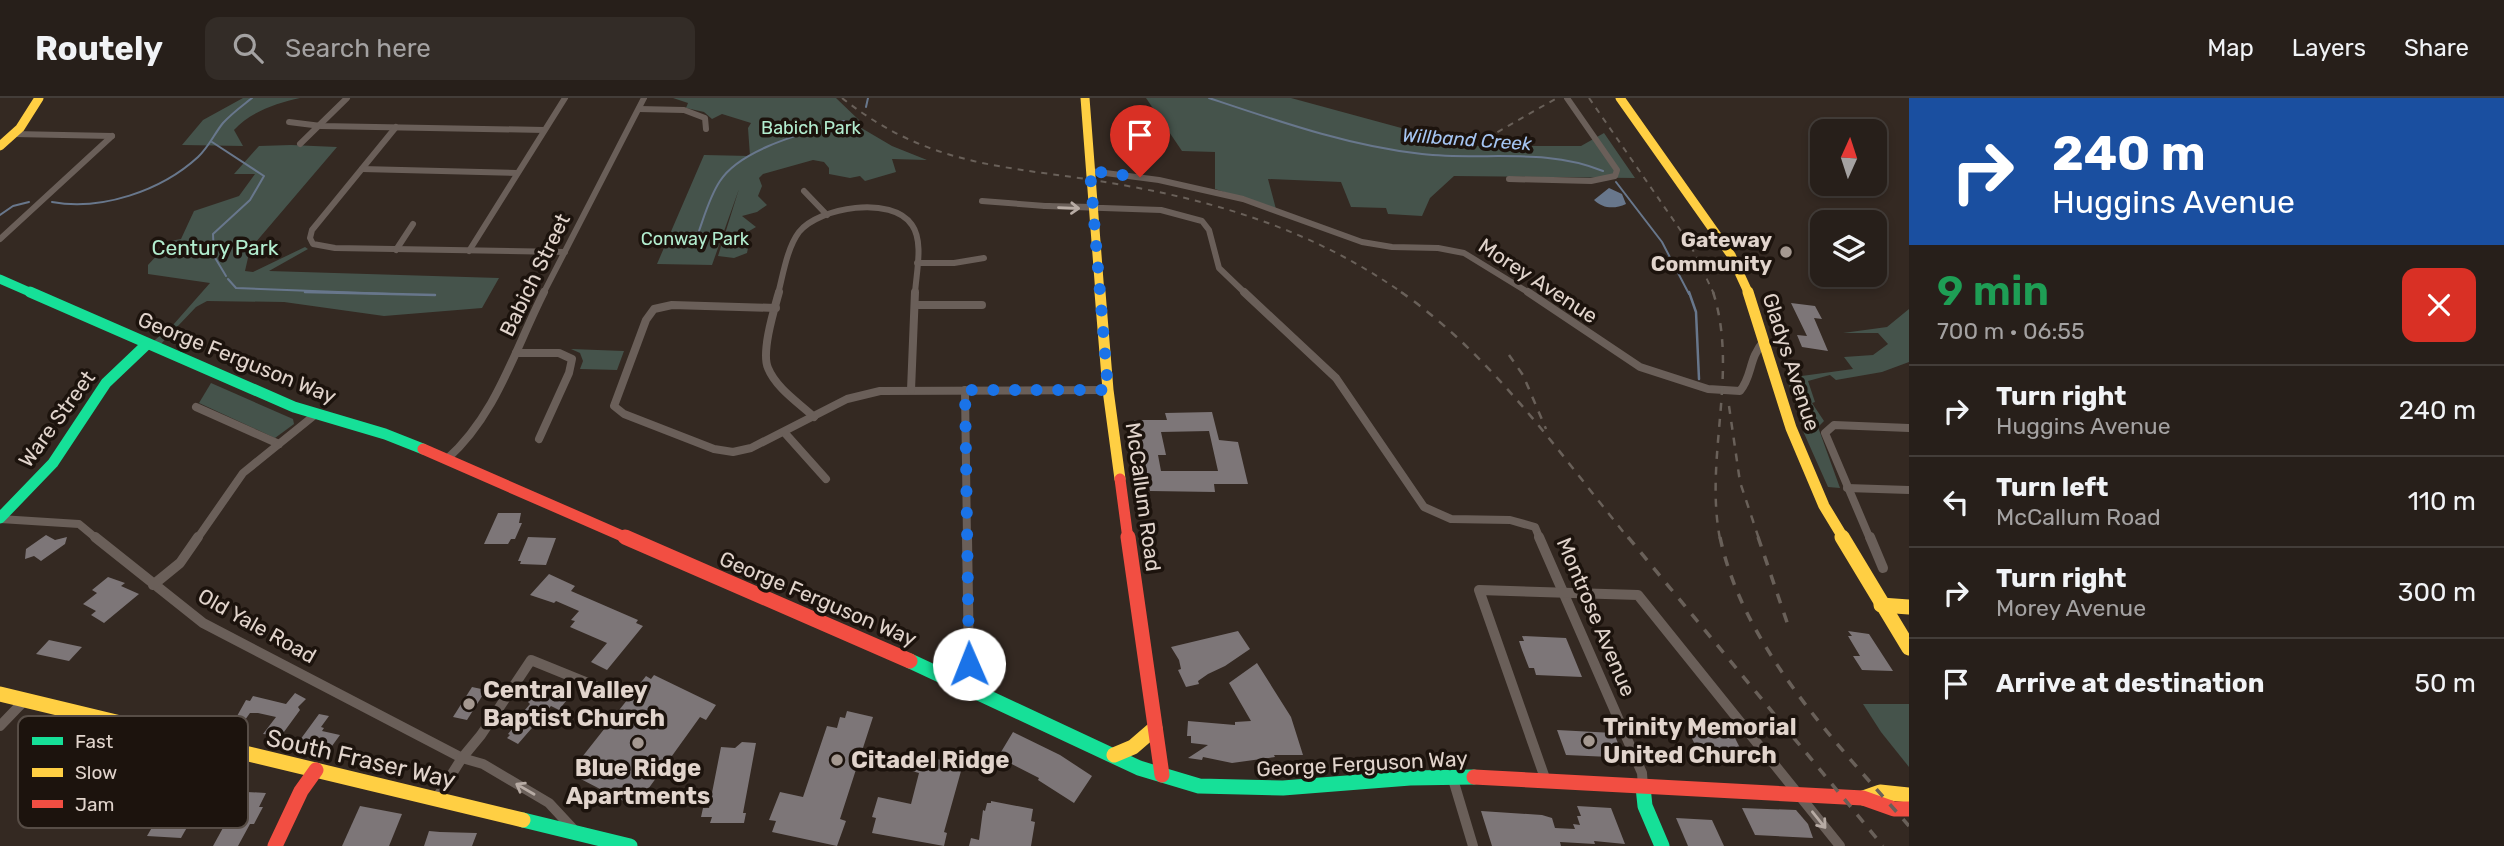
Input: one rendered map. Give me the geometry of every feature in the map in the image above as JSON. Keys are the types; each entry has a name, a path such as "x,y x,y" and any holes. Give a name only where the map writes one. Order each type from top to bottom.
{"main road":[{"path":"0,146 14,134 39,98"},
{"name":"McCallum Road","path":"1085,98 1108,390 1162,775"},
{"name":"Gladys Avenue","path":"1620,98 1731,255 1749,294 1791,428 1824,506 1881,606 1909,648"},
{"name":"George Ferguson Way","path":"0,279 294,407 385,434 447,459 964,684 1162,775 1217,788 1262,788 1380,778 1452,776 1863,798 1894,809 1909,809"},
{"name":"Ware Street","path":"0,519 50,466 99,391 132,353 147,344"},
{"path":"1881,606 1909,607"},
{"name":"South Fraser Way","path":"0,694 92,716"},
{"path":"1114,755 1133,747 1155,728"},
{"name":"South Fraser Way","path":"248,754 630,846"},
{"path":"275,846 302,791 316,770"},
{"name":"Montrose Avenue","path":"1643,787 1645,806 1662,846"},
{"name":"George Ferguson Way","path":"1863,798 1880,792 1909,795"}],"street":[{"path":"300,144 347,98"},
{"path":"469,251 565,98"},
{"name":"Babich Street","path":"447,459 469,439 492,409 565,252 644,98"},
{"path":"1509,179 1591,181 1615,176 1617,170 1567,98"},
{"path":"639,109 693,112 705,118 706,129"},
{"path":"289,122 321,126 544,130"},
{"path":"396,127 312,230 310,241 322,247 565,252"},
{"path":"0,240 112,136 14,134"},
{"path":"362,169 517,173"},
{"name":"Morey Avenue","path":"1090,171 1216,191 1269,207 1362,242 1392,247 1438,248 1464,253 1530,293 1632,363 1651,372 1708,389 1740,391 1746,384 1752,353 1764,341"},
{"path":"804,191 827,215"},
{"path":"982,201 1094,207"},
{"name":"Montrose Avenue","path":"1094,207 1161,210 1202,221 1209,230 1219,268 1336,378 1420,502 1434,514 1447,518 1532,525 1538,530 1642,773 1643,787"},
{"path":"814,417 772,375 767,366 765,346 793,240 806,225 827,215 877,208 902,215 916,229 911,390"},
{"path":"396,250 413,224"},
{"path":"917,263 954,263 984,258"},
{"path":"915,305 982,305"},
{"path":"776,309 672,306 654,309 646,320 614,406 624,414 714,449 733,452 751,448 863,394 911,390 1108,390"},
{"path":"516,353 559,353 572,359 569,373 540,439"},
{"path":"964,684 969,664 965,390"},
{"path":"196,407 279,444"},
{"path":"153,585 180,564 236,480 317,414"},
{"name":"Gladys Avenue","path":"1883,568 1825,433 1829,427 1840,425 1909,428"},
{"path":"784,432 826,479"},
{"path":"1847,488 1909,490"},
{"name":"Old Yale Road","path":"0,519 79,524 203,623 462,758 483,764 549,803 576,833"},
{"path":"1546,781 1479,590 1638,595 1840,846"},
{"path":"436,799 462,758 477,743 517,677 531,660 600,688"},
{"path":"0,726 26,700"},
{"path":"1452,776 1473,846"}],"green space":[{"path":"243,98 300,98 264,109 240,124 234,130 243,146 182,145 203,120"},
{"path":"673,98 836,98 861,122 858,126 892,146 927,160 892,159 896,172 865,181 860,176 850,178 829,174 829,168 824,162 813,160 763,174 759,178 762,186 758,196 767,205 757,212 742,216 756,227 744,234 750,238 747,253 734,258 718,256 739,189 712,265 657,264 704,155 750,156 748,128 751,123 722,114 712,119 704,112 686,108 688,103"},
{"path":"1146,98 1291,98 1405,129 1436,146 1581,146 1604,133 1635,178 1454,176 1430,198 1422,216 1388,214 1386,208 1351,207 1341,182 1268,179 1276,209 1215,189 1215,152 1182,151"},
{"name":"Century Park","path":"259,146 337,147 250,249 245,271 253,272 305,247 308,249 269,271 499,278 482,308 384,316 284,302 207,301 196,307 158,347 150,344 173,325 210,283 148,274 148,265 170,241 181,239 194,211 239,196 255,174 234,174"},
{"path":"1909,309 1909,362 1882,372 1836,380 1830,375 1808,381 1815,402 1812,403 1824,421 1818,427 1840,488 1828,487 1803,431 1787,378 1853,369 1844,357 1873,355 1888,344 1878,333 1843,333 1887,327"},
{"path":"571,349 624,351 617,370 580,369 583,361 580,353"},
{"path":"211,383 293,419 294,424 275,438 199,403"},
{"path":"1863,704 1909,704 1909,767 1881,732"}],"water":[{"path":"1609,188 1622,194 1626,204 1609,207 1594,200"}],"building":[{"path":"1791,303 1815,306 1822,319 1814,318 1828,351 1802,347 1797,335 1807,336"},
{"path":"1212,412 1219,440 1238,442 1248,484 1214,484 1215,492 1150,491 1134,420 1167,420 1165,413","holes":["1209,431 1218,471 1161,471 1158,455 1166,455 1161,432"]},
{"path":"498,513 521,513 519,523 522,523 515,539 511,539 508,544 484,544"},
{"path":"46,535 55,540 67,537 65,544 41,561 34,556 25,559 26,549"},
{"path":"528,537 556,538 546,565 520,564 521,561 518,561"},
{"path":"549,574 575,586 571,591 638,620 636,623 643,626 607,670 591,662 607,643 570,627 575,621 571,620 579,611 556,601 554,603 530,595"},
{"path":"108,577 125,583 121,586 139,594 104,623 91,615 96,611 83,604 97,593 92,590"},
{"path":"1238,631 1250,649 1208,674 1198,681 1199,684 1186,687 1178,670 1181,669 1179,660 1171,647"},
{"path":"1848,631 1869,634 1893,671 1862,670 1853,656 1860,656 1848,636 1852,636"},
{"path":"1522,636 1566,638 1582,677 1536,675 1534,668 1529,668 1522,650 1519,641 1524,641"},
{"path":"49,640 82,647 69,661 36,654"},
{"path":"1257,663 1291,717 1303,755 1274,755 1275,757 1232,763 1203,757 1202,760 1188,758 1208,745 1191,743 1191,736 1187,736 1188,721 1235,725 1235,722 1251,721 1229,683"},
{"name":"Blue Ridge Apartments","path":"654,675 716,705 706,720 700,717 646,792 652,794 643,807 627,798 625,802 575,776 581,769 575,766 646,676 651,679"},
{"name":"Central Valley Baptist Church","path":"472,687 486,690 467,720 453,717"},
{"path":"538,687 566,701 559,710 551,706 518,744 507,738 510,735 508,734 530,704 528,702"},
{"path":"295,693 306,699 298,707 300,710 281,736 263,734 276,717 258,713 237,716 246,700 250,701 253,696 286,704"},
{"name":"Citadel Ridge","path":"847,711 873,717 840,819 846,821 837,846 772,832 776,821 769,820 780,792 803,797 827,726 837,728 840,717 845,718"},
{"path":"319,714 329,716 321,727 324,728 322,731 340,735 332,746 300,740"},
{"path":"1686,726 1730,728 1743,754 1698,751"},
{"name":"Trinity Memorial United Church","path":"1557,730 1614,733 1621,751 1608,751 1610,757 1566,755"},
{"path":"1013,732 1060,755 1092,776 1074,803 1038,780 1039,778 998,757"},
{"path":"742,742 756,743 743,813 746,813 744,823 710,823 712,817 701,817 703,808 709,808 721,747 735,748"},
{"path":"916,755 963,764 944,832 947,833 944,846 872,833 876,818 872,817 878,797 911,804 919,773 912,771"},
{"path":"248,792 266,793 259,807 263,807 254,824 248,828"},
{"path":"991,801 1033,809 1031,821 1035,822 1031,846 969,846 971,838 979,840 983,810 985,811 987,803"},
{"path":"360,806 402,814 389,846 342,846"},
{"path":"1577,806 1611,808 1625,844 1594,841 1595,844 1560,842 1561,846 1492,846 1481,811 1542,815 1552,818 1555,828 1575,829 1573,824 1580,825 1577,816 1581,816"},
{"path":"1742,808 1796,810 1808,824 1813,838 1755,835"},
{"path":"1676,818 1712,820 1724,846 1688,846"},
{"path":"152,828 187,828 181,838 147,836"},
{"path":"223,828 248,828 238,846 213,846"},
{"path":"429,831 477,833 472,846 424,846"}],"waterway":[{"path":"52,202 90,204 110,201 130,196 166,180 198,157 223,123 252,98"},
{"path":"866,107 868,98"},
{"name":"Willband Creek","path":"1209,98 1314,132 1368,145 1445,156 1559,159 1603,171"},
{"path":"699,231 720,181 743,159 794,136 844,121"},
{"path":"212,142 264,176 250,200 213,234 214,256 226,276"},
{"name":"Willband Creek","path":"1616,182 1662,242 1689,294"},
{"path":"0,215 13,206 29,202"},
{"path":"228,279 236,288 390,294"},
{"path":"305,292 390,294"},
{"name":"Willband Creek","path":"1689,292 1696,312 1699,379"},
{"path":"390,294 435,295"}],"railway":[{"path":"842,98 877,123 912,141 947,154 982,163 1169,194 1240,213 1308,239 1341,255 1404,294"},
{"path":"1487,138 1557,98"},
{"path":"1589,98 1690,244 1714,294"},
{"path":"1401,292 1434,317 1495,376 1629,539"},
{"path":"1713,292 1723,353 1716,477 1720,539"},
{"path":"1509,355 1523,375 1546,429"},
{"path":"1729,406 1740,482 1759,539"},
{"path":"1628,537 1883,846"},
{"path":"1720,537 1732,578 1749,617 1771,655 1824,728 1909,826"},
{"path":"1758,537 1790,631"}],"traffic: fast":[{"path":"0,279 294,407 385,434 423,449"},
{"path":"0,518 53,463 106,383 147,344"},
{"path":"910,661 1139,768 1199,786 1283,788 1410,778 1474,777"},
{"path":"1643,787 1645,806 1662,846"},
{"path":"523,820 630,846"}],"traffic: slow":[{"path":"0,146 20,128 39,98"},
{"path":"1085,98 1108,390 1120,479"},
{"path":"1620,98 1731,255 1753,303 1791,428 1824,506 1909,648"},
{"path":"1881,605 1909,607"},
{"path":"0,694 91,716"},
{"path":"1114,755 1133,747 1155,728"},
{"path":"248,754 523,820"},
{"path":"1863,798 1880,792 1909,795"}],"traffic: jam":[{"path":"423,449 910,661"},
{"path":"1120,479 1162,775"},
{"path":"275,846 301,791 316,770"},
{"path":"1474,777 1863,798 1894,809 1909,809"}],"place":[{"name":"Gateway Community","path":"1786,252"},
{"name":"Central Valley Baptist Church","path":"469,704"},
{"name":"Trinity Memorial United Church","path":"1589,741"},
{"name":"Blue Ridge Apartments","path":"638,743"},
{"name":"Citadel Ridge","path":"837,760"}],"route":[{"path":"969,664 965,390 1108,390 1090,171 1140,177"}],"park label":[{"name":"Babich Park","path":"811,128"},
{"name":"Conway Park","path":"695,239"}]}
